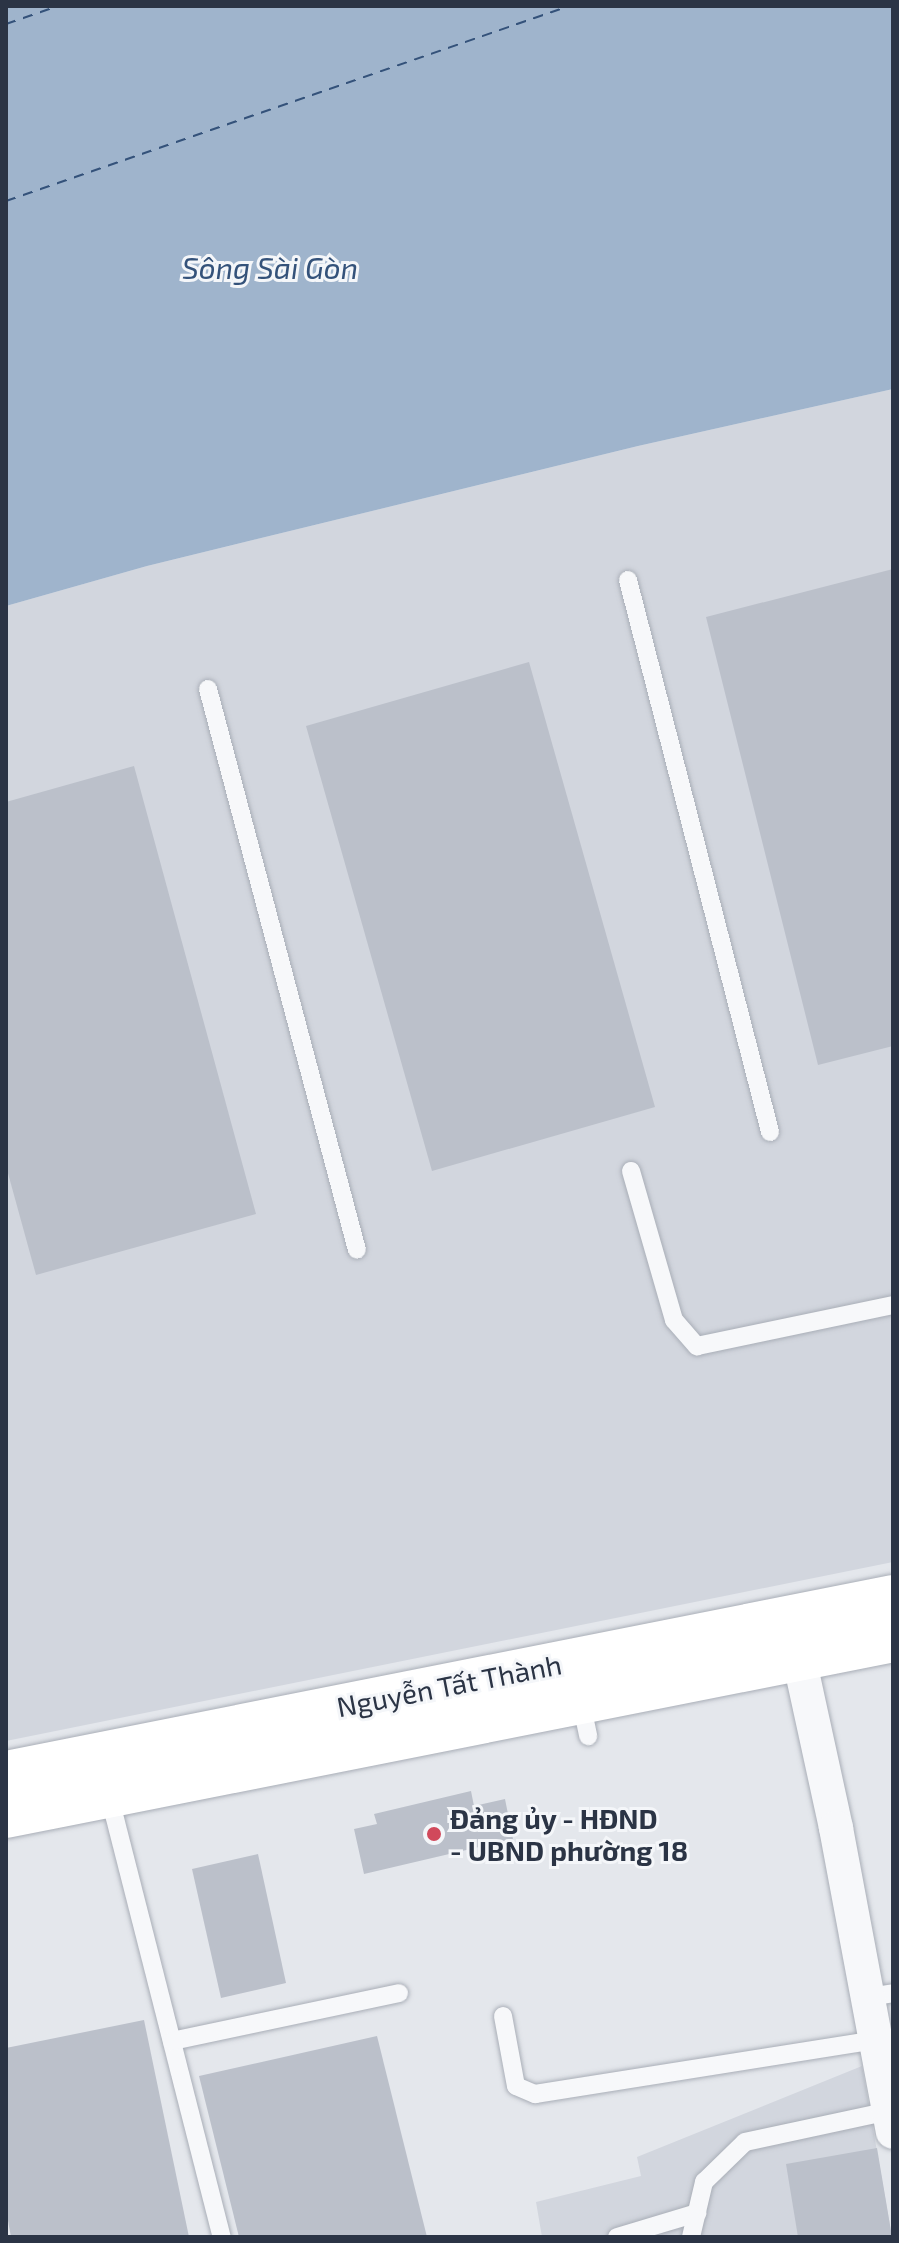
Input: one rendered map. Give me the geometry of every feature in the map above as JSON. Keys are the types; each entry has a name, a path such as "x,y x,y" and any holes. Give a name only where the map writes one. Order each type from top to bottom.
{"main road":[{"name":"Nguyễn Tất Thành","path":"6,1773 893,1597"},
{"name":"Nguyễn Tất Thành","path":"6,1816 109,1795 584,1719 799,1658 893,1640"}],"street":[{"path":"799,1658 881,1995 877,2040 891,2121"}],"lane":[{"path":"628,580 770,1132"},
{"path":"208,689 357,1250"},
{"path":"631,1171 674,1320 697,1346 893,1305"},
{"path":"109,1795 222,2237"},
{"path":"172,2041 399,1993"},
{"path":"503,2016 516,2086 535,2094 877,2040"},
{"path":"691,2237 704,2182 745,2142 891,2121"},
{"path":"617,2237 697,2213"}],"shaded area":[{"path":"893,389 893,1562 6,1741 6,606 147,566 638,446"},
{"path":"862,2066 892,2237 542,2237 536,2202 641,2176 637,2157"}],"water":[{"name":"Sông Sài Gòn","path":"6,6 893,6 893,389 638,446 147,566 6,606"}],"building":[{"path":"893,569 893,1046 818,1065 706,617"},
{"path":"529,662 655,1107 432,1171 306,726"},
{"path":"134,766 256,1214 36,1275 6,1166 6,802"},
{"name":"Đảng ủy - HĐND - UBND phường 18","path":"471,1791 474,1806 505,1799 513,1839 364,1874 354,1829 377,1824 374,1814"},
{"path":"258,1854 286,1983 221,1998 192,1869"},
{"path":"144,2020 189,2237 11,2237 6,2210 6,2048"},
{"path":"377,2036 427,2237 239,2237 199,2076"},
{"path":"877,2148 892,2237 798,2237 786,2164"}],"ferry route":[{"path":"6,24 58,6"},
{"path":"6,201 569,6"}],"place":[{"name":"Đảng ủy - HĐND - UBND phường 18","path":"434,1834"}]}
